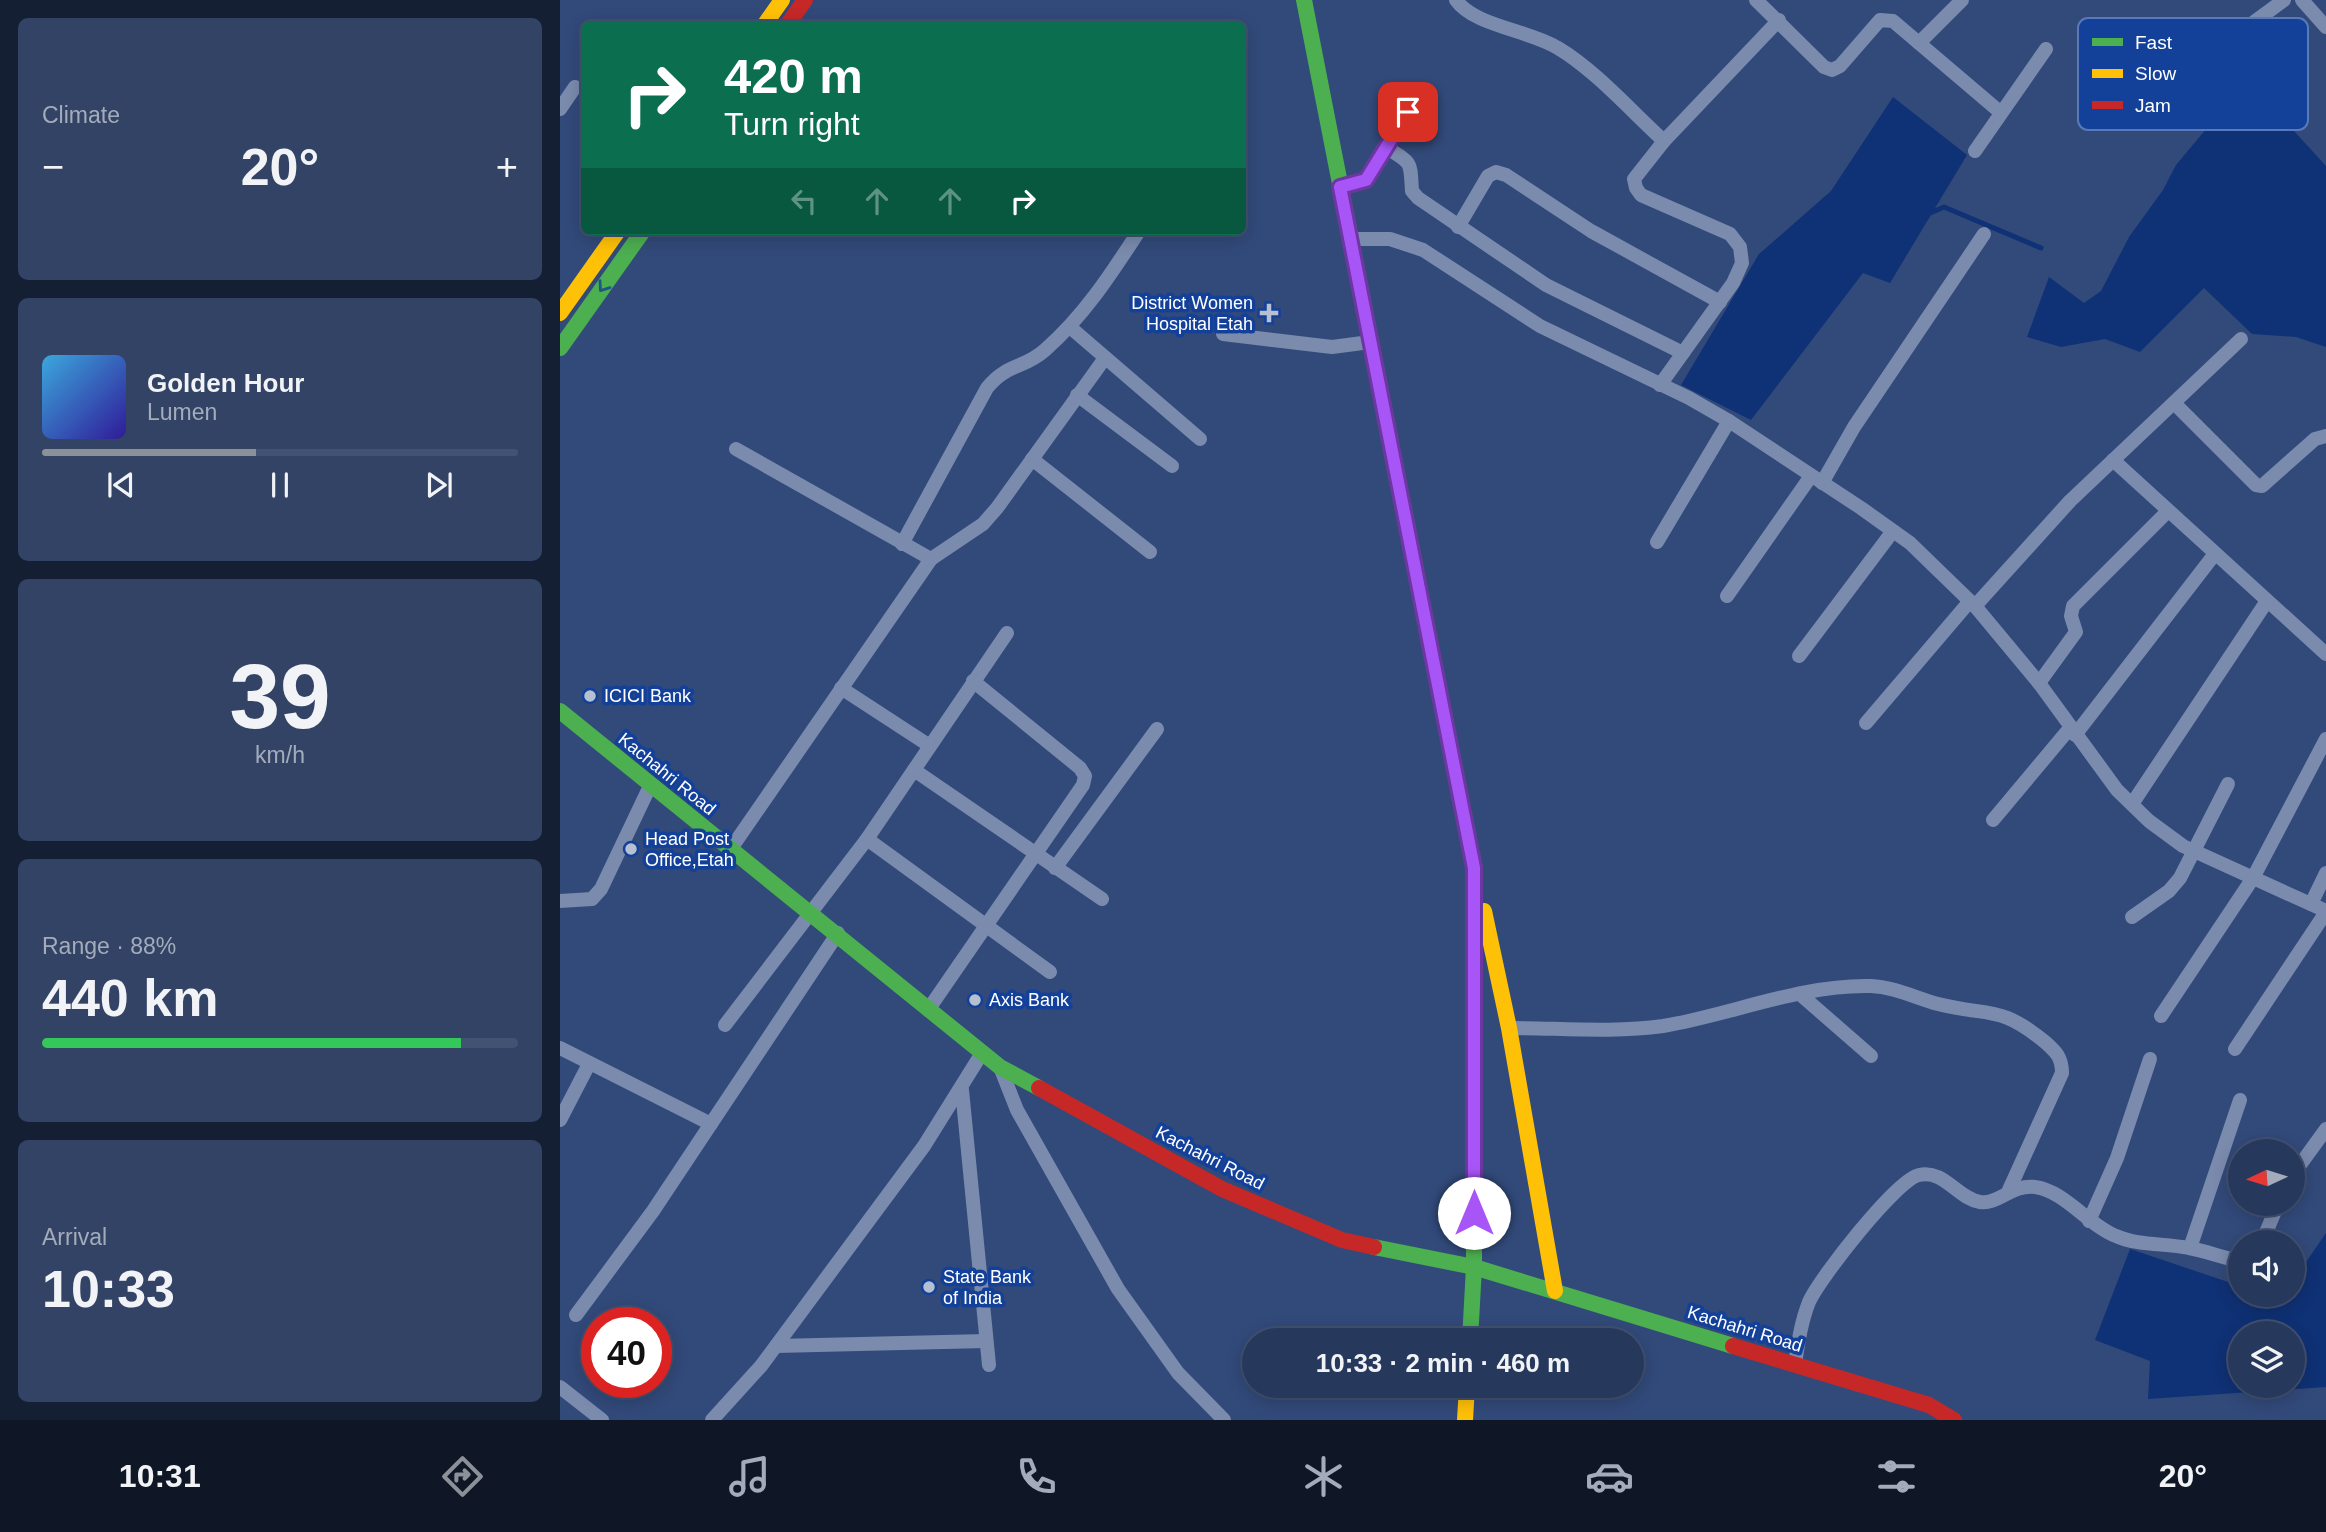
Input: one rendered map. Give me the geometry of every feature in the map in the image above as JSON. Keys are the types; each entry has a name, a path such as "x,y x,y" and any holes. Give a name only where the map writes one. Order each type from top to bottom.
{"main road":[{"path":"767,21 782,0"},
{"path":"790,21 805,0"},
{"path":"1304,0 1474,868 1509,1028 1555,1291"},
{"path":"560,313 615,235"},
{"path":"560,348 640,235"},
{"name":"Kachahri Road","path":"560,711 730,850 838,933 1000,1067 1222,1189 1342,1240 1474,1267 1929,1405 1954,1420"},
{"path":"1471,1328 1474,1267 1474,868"},
{"path":"1465,1420 1466,1398"}],"street":[{"path":"1456,0 1460,7 1486,21 1534,36 1559,48 1664,141"},
{"path":"1756,0 1824,67 1832,70 1840,66 1880,20 1886,18 2000,112"},
{"path":"1919,43 1962,0"},
{"path":"2260,18 2284,0"},
{"path":"2302,0 2326,27"},
{"path":"1660,385 1720,302 1742,263 1740,247 1730,234 1641,195 1634,179 1664,141 1779,20"},
{"path":"1975,151 2046,50"},
{"path":"560,109 575,87"},
{"path":"1340,187 1366,180 1418,94"},
{"path":"1387,148 1410,162 1413,170 1412,191 1418,198 1458,227 1546,285 1684,353"},
{"path":"1458,227 1488,176 1496,172 1506,174 1591,230 1720,302"},
{"path":"1727,596 1817,479 1984,234"},
{"path":"902,544 987,388 999,373 1037,357 1071,328 1136,235"},
{"path":"1350,239 1390,239 1423,250 1540,326 1729,421 1893,531 1973,603 2039,684 2073,732 2149,821 2195,852 2326,911 2235,1049"},
{"path":"1071,328 1200,439"},
{"path":"1223,334 1332,347 1370,342"},
{"path":"1866,723 1973,603 2070,501 2241,339"},
{"path":"730,850 931,559 983,524 1105,358"},
{"path":"1077,395 1172,467"},
{"path":"2174,403 2256,485 2262,486 2315,439 2326,436"},
{"path":"1657,541 1729,421"},
{"path":"736,449 931,559"},
{"path":"1032,460 1150,552"},
{"path":"2113,460 2214,555 2326,654"},
{"path":"2039,684 2076,632 2071,616 2073,606 2168,511"},
{"path":"1799,656 1893,531"},
{"path":"1993,820 2073,732 2214,555"},
{"path":"2132,804 2267,601"},
{"path":"725,1025 867,839 1007,633"},
{"path":"928,1010 989,926 1083,785 1085,776 1080,768 973,681"},
{"path":"841,688 930,746"},
{"path":"1055,867 1157,729"},
{"path":"2161,1016 2253,878 2326,739"},
{"path":"915,770 1102,899"},
{"path":"560,901 592,899 601,889 651,784"},
{"path":"2132,918 2169,891 2195,852 2228,784"},
{"path":"867,839 1050,972"},
{"path":"2311,904 2326,873"},
{"path":"576,1315 653,1211 838,933"},
{"path":"1509,1028 1627,1029 1664,1026 1801,995 1872,986 1940,1004 2005,1015 2023,1024 2059,1054 2062,1073 2009,1190"},
{"path":"1801,995 1871,1056"},
{"path":"560,1048 711,1124"},
{"path":"712,1420 776,1346 924,1146 962,1090 982,1053"},
{"path":"2089,1221 2117,1158 2150,1059"},
{"path":"560,1120 589,1063"},
{"path":"1000,1067 1017,1110 1118,1289 1178,1373 1224,1420"},
{"path":"962,1090 989,1365"},
{"path":"2190,1248 2240,1100"},
{"path":"2305,1158 2326,1129"},
{"path":"1795,1364 1810,1301 1850,1243 1908,1180 1927,1174 1940,1177 1980,1202 1990,1201 2009,1190 2037,1187 2051,1192 2089,1221 2115,1236 2136,1243 2190,1248 2228,1258"},
{"path":"776,1346 986,1341"},
{"path":"560,1387 593,1417"}],"water":[{"path":"1893,97 1967,155 1890,283 1863,273 1751,420 1681,385 1759,254 1831,191"},
{"path":"2205,130 2294,130 2326,166 2326,347 2296,337 2252,334 2204,288 2140,352 2105,339 2061,347 2027,337 2049,277 2084,303 2101,291 2129,237 2163,190 2176,165"},
{"path":"2326,1233 2326,1387 2305,1388 2305,1321 2228,1321 2228,1394 2148,1399 2150,1361 2095,1340 2130,1249 2228,1282 2228,1307 2305,1307 2305,1264"}],"waterway":[{"path":"1928,214 1944,207 2041,248"}],"traffic: fast":[{"path":"1304,0 1438,684"},
{"path":"560,348 640,235"},
{"path":"560,711 1000,1067 1039,1088"},
{"path":"1471,1328 1474,1267 1474,1115"},
{"path":"1374,1247 1474,1267 1733,1346"}],"traffic: slow":[{"path":"767,21 782,0"},
{"path":"560,313 615,235"},
{"path":"1438,684 1474,868 1474,1115"},
{"path":"1484,911 1509,1028 1555,1291"},
{"path":"1465,1420 1466,1398"}],"traffic: jam":[{"path":"790,21 805,0"},
{"path":"1039,1088 1222,1189 1342,1240 1374,1247"},
{"path":"1733,1346 1929,1405 1954,1420"}],"place":[{"name":"District Women Hospital Etah","path":"1269,313"},
{"name":"ICICI Bank","path":"590,696"},
{"name":"Head Post Office,Etah","path":"631,849"},
{"name":"Axis Bank","path":"975,1000"},
{"name":"State Bank of India","path":"929,1287"}],"route":[{"path":"1408,112 1366,180 1357,185 1340,187 1474,868 1474,1213"}]}
